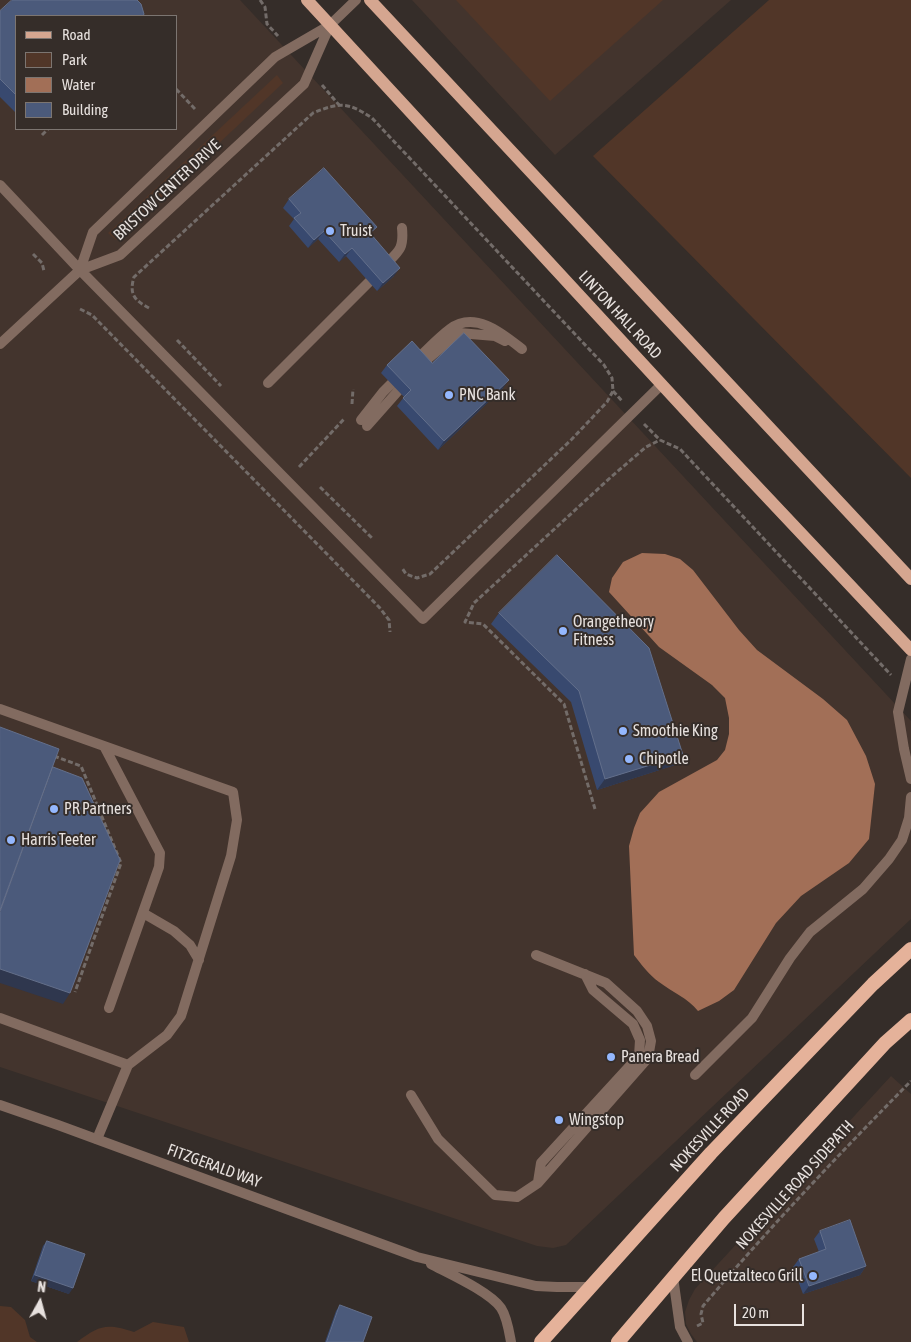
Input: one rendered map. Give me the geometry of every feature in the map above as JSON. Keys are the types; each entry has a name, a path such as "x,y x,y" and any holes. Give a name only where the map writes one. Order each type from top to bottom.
{"highway":[{"name":"NOKESVILLE ROAD","path":"541,1342 711,1153 873,984 911,948"},
{"path":"618,1342 724,1218 885,1043 911,1020"}],"main road":[{"name":"LINTON HALL ROAD","path":"307,0 911,650"},
{"name":"LINTON HALL ROAD","path":"370,0 911,579"}],"street":[{"name":"BRISTOW CENTER DRIVE","path":"80,270 93,232 274,57 330,25 356,0"},
{"name":"BRISTOW CENTER DRIVE","path":"80,270 120,255 304,84 330,25"},
{"path":"0,185 80,270 423,619 662,384"},
{"path":"385,265 400,250 404,240 402,228"},
{"path":"0,344 80,270"},
{"path":"268,383 369,282"},
{"path":"418,363 451,328 462,323 486,324 499,331 522,349"},
{"path":"364,423 384,392 395,388"},
{"path":"911,659 898,712 911,779"},
{"path":"0,709 233,792 237,820 231,856 181,1016 167,1035 128,1065 97,1139"},
{"path":"104,746 160,853 159,866 109,1008"},
{"path":"695,1075 752,1018 790,958 810,932 863,888 889,859 902,840 909,818 911,797"},
{"path":"143,913 174,931 190,945 199,960"},
{"path":"411,1095 438,1139 495,1195 517,1197 538,1182 648,1058 651,1042 647,1026 637,1011 606,983 536,955"},
{"path":"0,1018 128,1065"},
{"name":"FITZGERALD WAY","path":"0,1106 97,1139 417,1257 536,1286 591,1287"},
{"name":"FITZGERALD WAY","path":"417,1257 487,1295 501,1308 506,1318 511,1342"},
{"path":"673,1277 680,1327 688,1342"}],"path":[{"path":"260,0 265,7 267,24"},
{"path":"178,91 198,112"},
{"path":"149,308 141,304 134,296 131,286 134,277 313,113 329,106 344,104 358,109 372,118 604,366 612,378 613,391 607,402 572,439 430,574 417,578 406,574 402,568"},
{"path":"42,135 47,130"},
{"path":"33,254 42,264 44,271"},
{"path":"80,309 92,315 380,607 389,620 390,632"},
{"path":"177,340 221,386"},
{"path":"299,466 346,417 351,405 353,389"},
{"path":"595,809 564,704 484,624 465,622 474,603 632,459 646,447 660,440 680,449 904,689"},
{"path":"54,756 81,766 121,862 75,992"},
{"name":"NOKESVILLE ROAD SIDEPATH","path":"696,1327 703,1323 703,1306 867,1125 911,1081"}],"shaded area":[{"path":"0,0 240,0 911,721 911,919 566,1245 553,1248 537,1246 0,1067"},
{"path":"412,0 731,0 555,155"},
{"path":"891,1076 911,1094 911,1342 697,1342 686,1324 685,1312 695,1289"}],"green space":[{"path":"456,0 663,0 550,101"},
{"path":"769,0 911,0 911,478 593,156"},
{"path":"277,75 283,83 116,240 108,233"},
{"path":"0,1306 11,1307 25,1320 30,1337 37,1342 0,1342"},
{"path":"153,1322 184,1327 189,1342 77,1342 104,1327 117,1327 134,1332"}],"water":[{"path":"642,553 665,554 680,559 693,570 739,630 757,650 823,699 847,720 866,756 875,784 869,839 849,863 801,896 776,923 734,990 719,1001 698,1011 685,999 655,979 634,955 629,846 640,813 659,792 717,760 725,750 729,734 729,718 725,698 712,685 659,647 609,592 612,578 623,562"}],"building":[{"path":"12,0 137,0 141,4 144,14 15,15 15,94 0,79 0,11"},
{"name":"Truist","path":"324,168 377,227 370,233 400,268 383,283 352,248 345,254 324,231 314,240 294,218 301,213 289,199"},
{"name":"PNC Bank","path":"464,333 509,380 444,441 403,398 411,390 387,365 412,341 432,363"},
{"path":"557,555 649,648 683,755 605,779 579,691 499,613"},
{"name":"Harris Teeter","path":"0,727 59,749 0,910"},
{"path":"53,767 82,778 120,860 70,993 0,969 0,912"},
{"path":"850,1220 866,1266 809,1286 799,1259 826,1249 820,1231"},
{"path":"47,1241 85,1254 73,1288 35,1275"},
{"path":"340,1305 372,1317 363,1342 327,1342"}],"place":[{"name":"Truist","path":"330,231"},
{"name":"PNC Bank","path":"449,395"},
{"name":"Orangetheory Fitness","path":"563,631"},
{"name":"Smoothie King","path":"623,731"},
{"name":"Chipotle","path":"629,759"},
{"name":"PR Partners","path":"54,809"},
{"name":"Harris Teeter","path":"11,840"},
{"name":"Panera Bread","path":"611,1057"},
{"name":"Wingstop","path":"559,1120"},
{"name":"El Quetzalteco Grill","path":"813,1276"}]}
